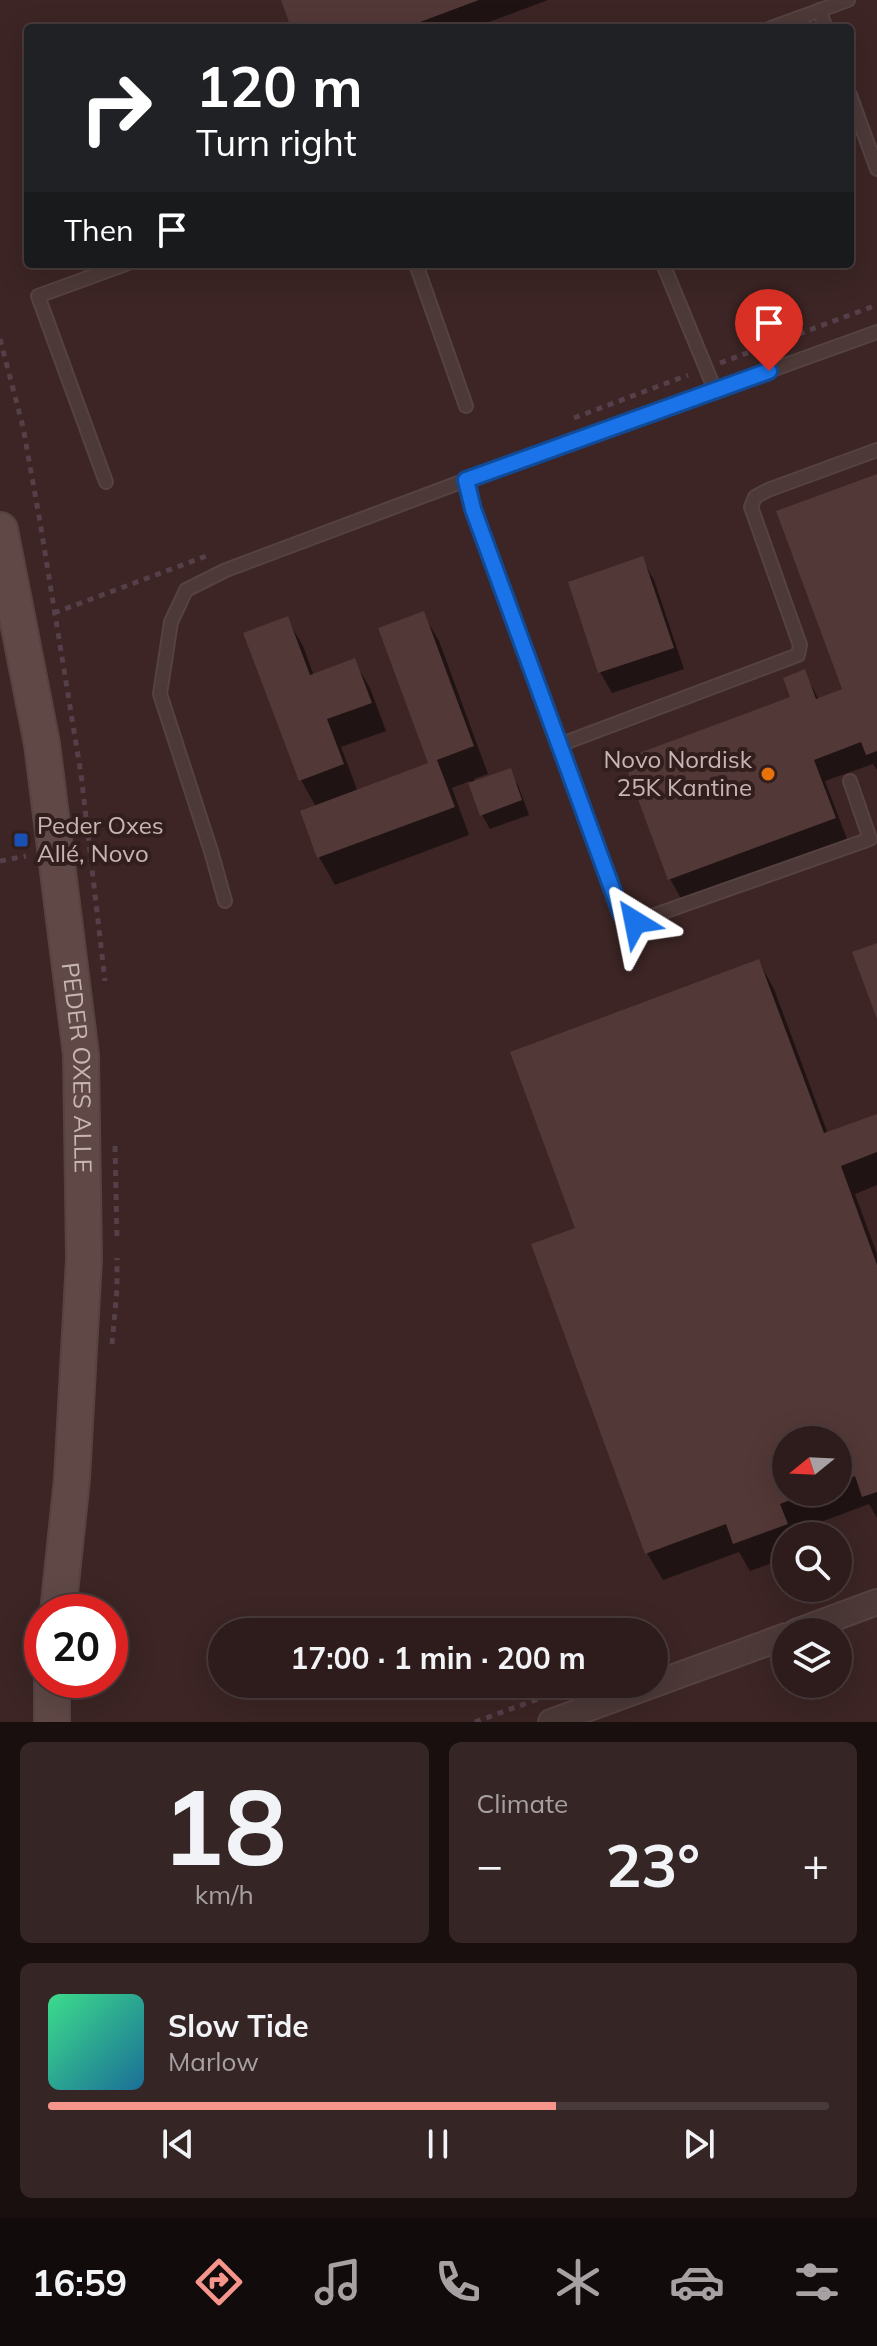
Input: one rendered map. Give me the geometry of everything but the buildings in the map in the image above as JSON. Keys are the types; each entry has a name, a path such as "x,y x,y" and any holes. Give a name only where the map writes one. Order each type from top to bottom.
{"street":[{"name":"PEDER OXES ALLE","path":"0,530 42,744 81,1055 84,1259 72,1479 60,1594"},
{"path":"834,1618 877,1602"},
{"path":"551,1722 772,1641"},
{"path":"39,1722 47,1698"},
{"path":"52,1698 52,1722"}],"lane":[{"path":"782,24 848,0"},
{"path":"819,10 824,24"},
{"path":"854,106 877,169"},
{"path":"106,482 38,296 115,268"},
{"path":"417,268 466,406"},
{"path":"665,268 715,390"},
{"path":"225,901 160,694 171,622 186,590 226,570 466,480 877,332"},
{"path":"559,745 798,655 800,645 751,507 755,497 768,490 877,450"},
{"path":"466,480 473,509 621,913 635,922 870,839 850,781"}],"path":[{"path":"475,1722 542,1698"}],"place":[{"name":"Novo Nordisk 25K Kantine","path":"768,774"},
{"name":"Peder Oxes Allé, Novo","path":"21,840"}],"route":[{"path":"635,922 621,913 473,509 466,480 769,371"}]}
